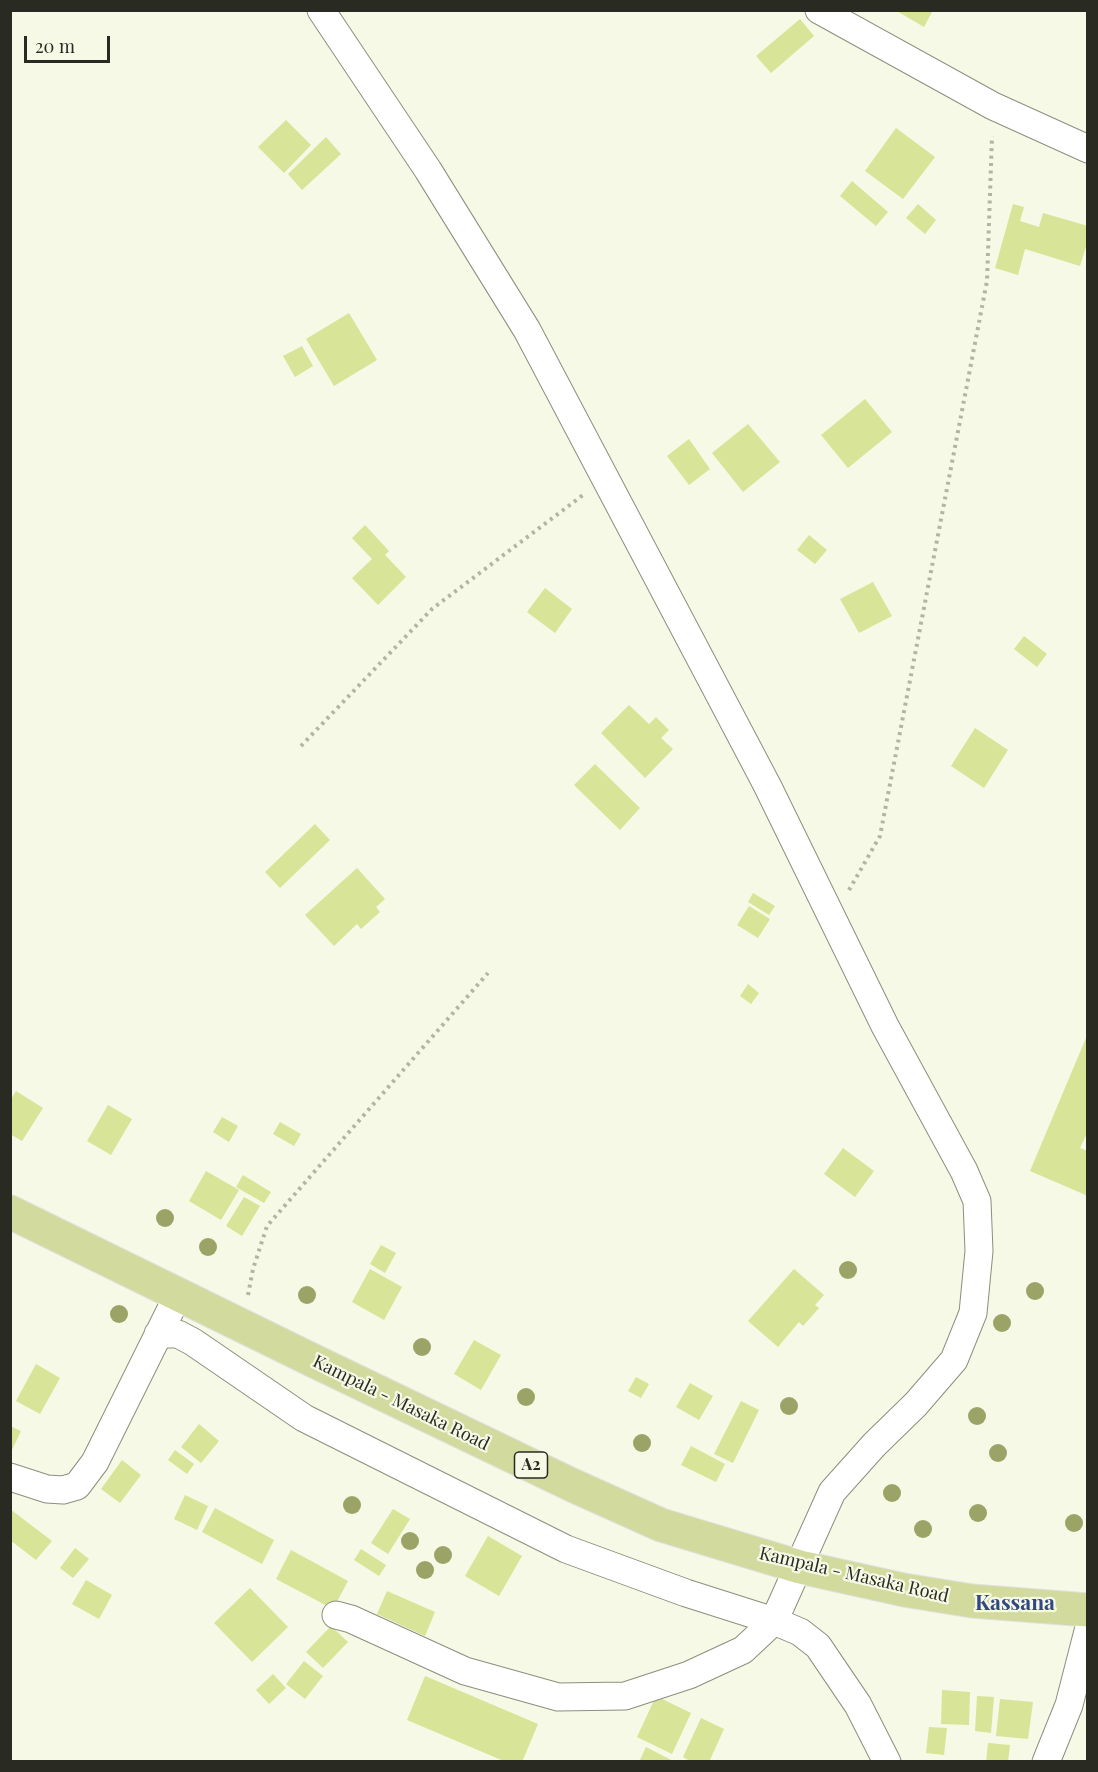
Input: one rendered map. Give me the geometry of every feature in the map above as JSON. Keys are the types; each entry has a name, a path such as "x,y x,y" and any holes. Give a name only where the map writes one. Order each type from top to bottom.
{"main road":[{"name":"Kampala - Masaka Road","path":"10,1212 561,1480 661,1525 800,1567 904,1590 960,1599 1088,1610"}],"street":[{"path":"321,10 428,170 527,330 767,785 885,1026 945,1133 977,1201 979,1251 972,1313 954,1360 916,1404 874,1445 832,1492 774,1621 743,1650 689,1675 625,1696 558,1697 465,1671 351,1619 336,1615"},
{"path":"819,10 993,106 1088,150"},
{"path":"10,1477 47,1489 63,1490 77,1486 95,1462 178,1295"},
{"path":"158,1334 178,1334 304,1418 566,1549 800,1632 818,1646 858,1706 887,1761"},
{"path":"1046,1761 1069,1704 1088,1631"}],"path":[{"path":"832,919 880,836 987,281 993,106"},
{"path":"301,746 432,609 605,478"},
{"path":"242,1325 253,1269 267,1226 488,974"}],"building":[{"path":"895,10 933,10 924,27"},
{"path":"800,19 814,36 771,73 756,56"},
{"path":"286,120 311,145 284,173 258,147"},
{"path":"896,128 935,157 903,199 865,171"},
{"path":"326,137 341,154 302,190 288,174"},
{"path":"852,181 888,212 876,226 840,196"},
{"path":"918,204 936,220 925,234 906,218"},
{"path":"1013,204 1024,207 1020,221 1039,227 1043,213 1088,226 1088,240 1080,266 1025,249 1018,275 995,268"},
{"path":"349,313 377,360 334,386 306,339"},
{"path":"302,346 313,366 295,377 283,356"},
{"path":"865,399 892,432 848,468 821,435"},
{"path":"748,424 780,462 743,492 712,453"},
{"path":"689,439 710,469 689,485 667,456"},
{"path":"365,525 389,551 385,555 406,577 378,605 352,578 372,559 352,538"},
{"path":"809,535 827,550 815,564 797,550"},
{"path":"873,582 892,616 859,633 840,599"},
{"path":"545,588 572,609 555,633 527,612"},
{"path":"1024,636 1047,654 1037,667 1014,649"},
{"path":"629,705 649,724 656,717 669,730 661,738 673,749 645,778 601,733"},
{"path":"975,728 1008,750 984,788 951,766"},
{"path":"595,764 640,808 620,830 574,785"},
{"path":"315,824 330,840 280,888 265,872"},
{"path":"357,868 385,899 376,907 380,912 361,929 357,924 334,946 305,915"},
{"path":"753,893 775,906 769,915 748,902"},
{"path":"749,906 770,919 758,938 737,925"},
{"path":"748,984 759,993 751,1004 740,996"},
{"path":"1086,1038 1088,1039 1088,1131 1080,1148 1088,1151 1088,1196 1030,1171"},
{"path":"16,1091 43,1108 22,1141 10,1134 10,1101"},
{"path":"108,1105 132,1119 111,1155 87,1141"},
{"path":"222,1117 238,1126 229,1142 213,1132"},
{"path":"280,1122 301,1134 294,1146 273,1134"},
{"path":"843,1148 874,1171 855,1197 824,1174"},
{"path":"206,1171 239,1190 221,1220 189,1201"},
{"path":"243,1175 271,1192 264,1203 236,1187"},
{"path":"244,1197 260,1206 242,1236 226,1226"},
{"path":"381,1245 396,1253 385,1273 370,1264"},
{"path":"370,1269 402,1287 384,1320 352,1302"},
{"path":"794,1269 824,1295 815,1305 819,1308 803,1326 799,1322 778,1347 748,1321"},
{"path":"474,1340 501,1355 481,1390 454,1374"},
{"path":"36,1364 60,1378 40,1414 16,1401"},
{"path":"636,1377 649,1384 641,1398 628,1391"},
{"path":"690,1383 713,1396 699,1420 676,1407"},
{"path":"741,1401 759,1410 733,1463 714,1454"},
{"path":"199,1424 219,1441 201,1463 181,1447"},
{"path":"10,1426 21,1431 10,1454"},
{"path":"691,1446 725,1464 716,1482 681,1465"},
{"path":"175,1450 194,1464 187,1474 168,1460"},
{"path":"122,1460 141,1475 120,1503 101,1489"},
{"path":"185,1495 208,1506 197,1530 174,1519"},
{"path":"215,1508 274,1540 262,1564 202,1532"},
{"path":"10,1509 52,1541 36,1560 10,1540"},
{"path":"393,1509 410,1519 388,1554 371,1543"},
{"path":"488,1536 522,1556 499,1596 465,1576"},
{"path":"75,1548 89,1559 73,1578 60,1568"},
{"path":"361,1549 386,1565 379,1576 354,1560"},
{"path":"291,1550 348,1581 333,1609 276,1579"},
{"path":"86,1580 112,1595 99,1619 72,1604"},
{"path":"250,1588 288,1627 252,1662 214,1623"},
{"path":"387,1591 435,1612 425,1636 377,1614"},
{"path":"331,1626 348,1642 323,1668 306,1652"},
{"path":"304,1661 323,1676 305,1699 286,1684"},
{"path":"273,1674 286,1688 269,1704 256,1690"},
{"path":"425,1676 538,1724 522,1762 506,1762 407,1720"},
{"path":"942,1690 970,1692 969,1725 941,1724"},
{"path":"656,1696 691,1713 672,1754 637,1737"},
{"path":"977,1696 994,1697 991,1733 975,1731"},
{"path":"1000,1699 1033,1702 1028,1739 996,1736"},
{"path":"701,1718 724,1729 709,1762 692,1762 683,1757"},
{"path":"929,1727 947,1728 944,1755 926,1753"},
{"path":"988,1743 1010,1745 1008,1762 986,1762"},
{"path":"646,1747 675,1762 639,1762"}],"district":[{"name":"Kassana","path":"1015,1603"}]}
